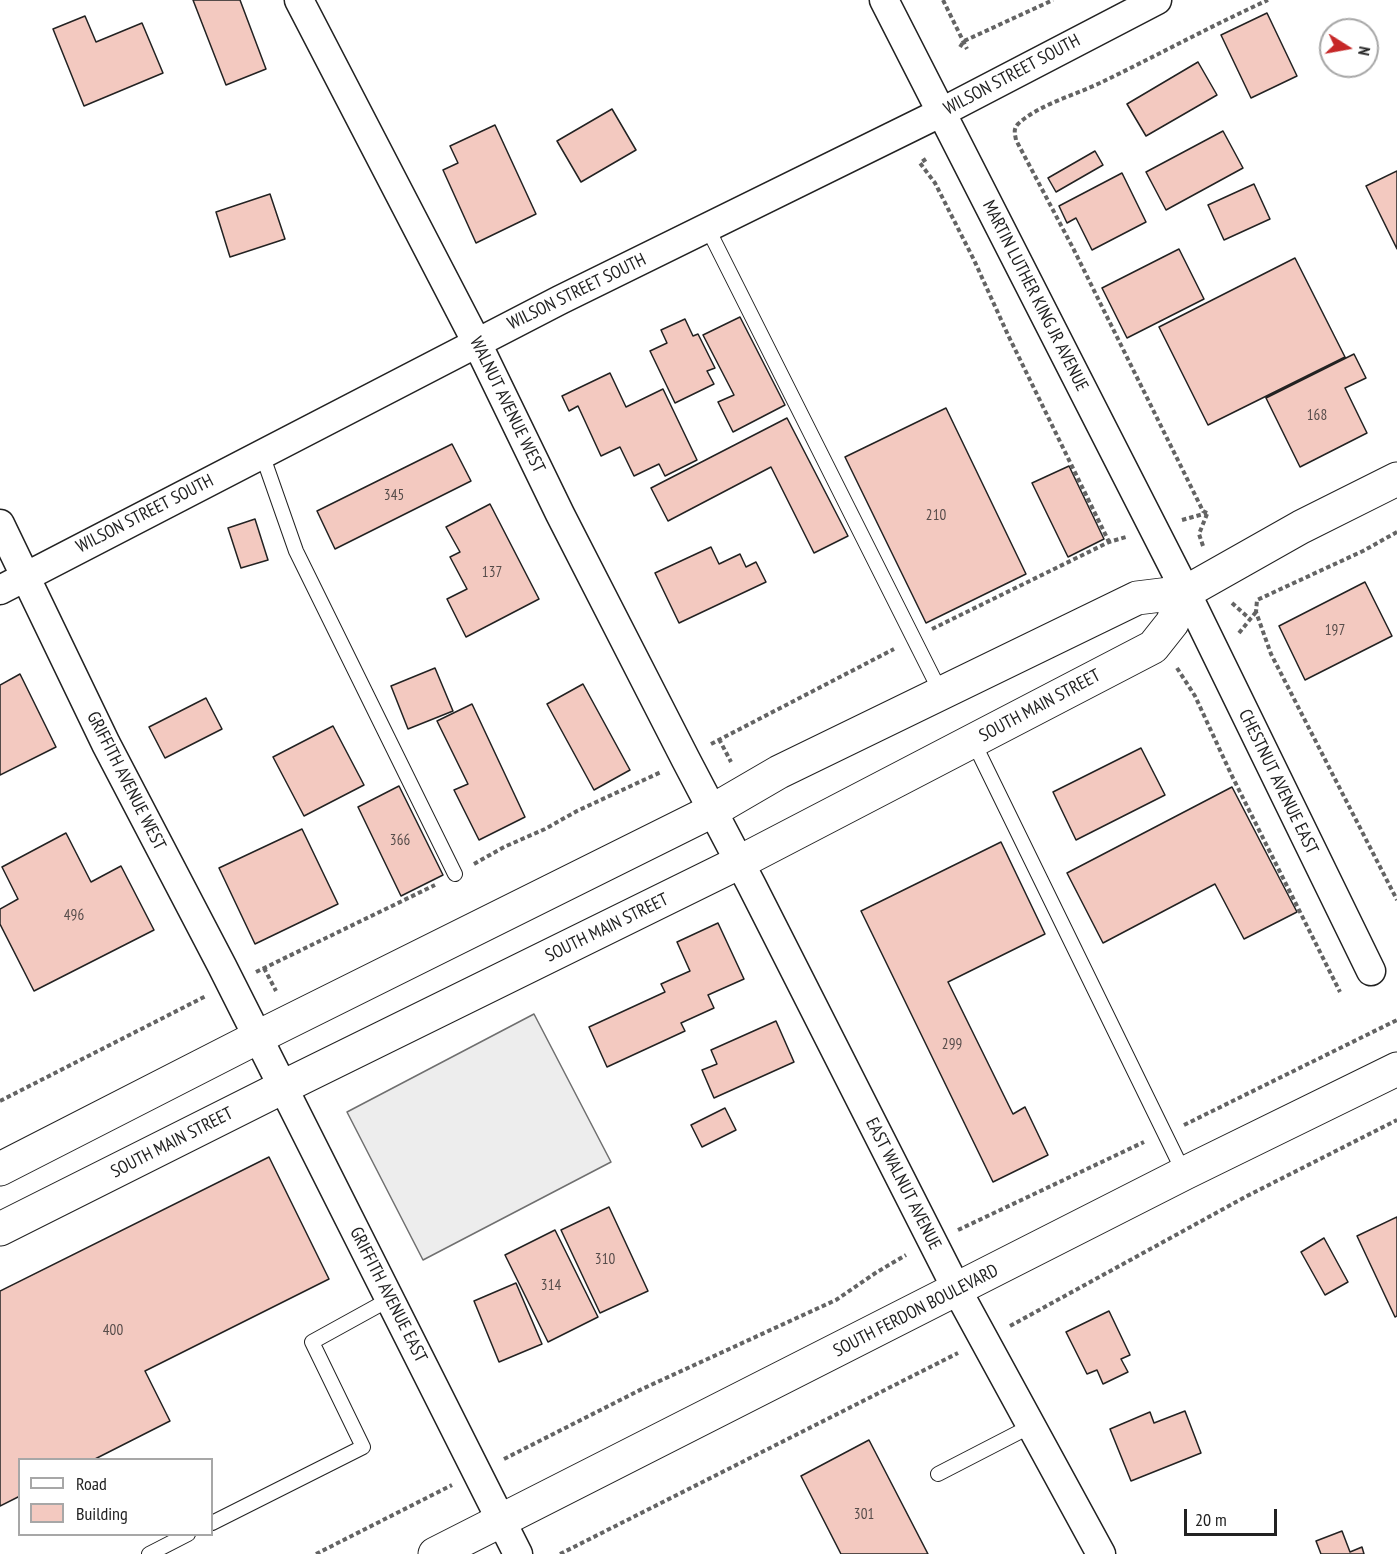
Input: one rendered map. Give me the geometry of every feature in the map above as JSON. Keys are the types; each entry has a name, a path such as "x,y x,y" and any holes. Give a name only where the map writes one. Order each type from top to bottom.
{"street":[{"name":"WALNUT AVENUE WEST","path":"299,0 477,343 560,514 712,811"},
{"name":"MARTIN LUTHER KING JR AVENUE","path":"884,0 1186,592"},
{"name":"WILSON STREET SOUTH","path":"0,590 477,343 942,112 1157,0"},
{"path":"0,1169 258,1037 712,811 779,772 1137,598 1186,592 1301,527 1397,479"},
{"name":"GRIFFITH AVENUE WEST","path":"0,524 106,744 258,1037"},
{"name":"SOUTH MAIN STREET","path":"0,1229 740,862 1153,647 1172,623 1186,592"},
{"name":"CHESTNUT AVENUE EAST","path":"1186,592 1371,971"},
{"name":"EAST WALNUT AVENUE","path":"712,811 957,1290 1101,1554"},
{"name":"GRIFFITH AVENUE EAST","path":"258,1037 518,1554"},
{"name":"SOUTH FERDON BOULEVARD","path":"435,1554 1185,1173 1397,1069"}],"lane":[{"path":"707,227 942,693"},
{"path":"262,454 296,550 455,874"},
{"path":"973,741 1185,1173"},
{"path":"213,1522 363,1447 312,1342 390,1299"},
{"path":"938,1474 1031,1426"},
{"path":"149,1554 184,1536"}],"path":[{"path":"943,0 967,49"},
{"path":"960,47 964,41 1053,0"},
{"path":"0,1101 205,996 232,986 289,954 387,909 504,847 686,760 718,739 914,638 1109,542 1207,513 1203,511 1073,248 1016,140 1014,130 1034,113 1268,0"},
{"path":"926,159 920,163 935,183 974,260 1109,542"},
{"path":"1397,532 1363,551 1257,600 1256,612 1271,654 1397,900"},
{"path":"1177,668 1195,696 1231,774 1340,993"},
{"path":"316,1554 652,1384 836,1300 921,1245 984,1219 1119,1153 1200,1118 1397,1020"}],"shaded area":[{"path":"534,1014 611,1162 423,1260 347,1112"}],"building":[{"path":"193,0 240,0 266,69 226,85"},
{"path":"1267,13 1297,76 1251,98 1221,35"},
{"path":"85,16 96,42 142,23 163,73 84,106 53,29"},
{"path":"1198,62 1217,95 1146,136 1127,104"},
{"path":"612,109 636,150 581,182 557,141"},
{"path":"495,125 536,214 476,243 443,170 458,163 450,146"},
{"path":"1223,131 1243,168 1166,210 1146,172"},
{"path":"1095,151 1103,165 1056,192 1048,178"},
{"path":"1397,171 1397,249 1366,186"},
{"path":"1122,173 1146,222 1092,250 1076,218 1067,223 1059,206"},
{"path":"1254,184 1270,219 1224,240 1208,205"},
{"path":"270,194 285,239 230,257 216,212"},
{"path":"1179,249 1204,299 1127,338 1102,288"},
{"path":"1295,258 1345,357 1208,425 1159,327"},
{"path":"740,317 785,405 733,432 718,402 734,395 703,335"},
{"path":"685,319 693,336 698,334 715,368 707,371 714,384 675,403 650,351 667,343 661,330"},
{"path":"1354,354 1366,378 1345,388 1367,433 1300,467 1266,398"},
{"path":"610,373 626,407 663,389 697,460 665,476 659,464 634,476 620,447 601,456 578,406 569,411 562,396"},
{"path":"946,408 1026,574 926,623 845,457"},
{"path":"787,418 848,536 814,553 771,467 668,521 651,488"},
{"path":"452,444 471,481 335,549 317,511"},
{"path":"1069,466 1104,539 1068,557 1032,483"},
{"path":"490,504 539,599 466,637 447,599 467,589 450,557 460,552 446,527"},
{"path":"255,519 268,560 241,568 228,528"},
{"path":"711,547 719,564 740,554 746,567 756,562 766,582 679,623 655,573"},
{"path":"1365,582 1392,636 1305,680 1279,626"},
{"path":"435,668 453,711 408,729 391,686"},
{"path":"20,674 56,747 0,775 0,685"},
{"path":"583,684 630,770 594,790 547,704"},
{"path":"206,698 222,729 165,758 149,727"},
{"path":"472,704 525,817 479,840 454,790 468,784 437,721"},
{"path":"333,726 364,785 304,816 273,757"},
{"path":"1141,748 1165,795 1076,840 1053,792"},
{"path":"399,786 443,875 401,896 358,807"},
{"path":"1232,787 1297,912 1244,939 1215,884 1103,943 1067,873"},
{"path":"302,829 338,904 255,944 219,868"},
{"path":"66,833 91,882 121,866 154,930 34,991 0,924 0,909 18,899 2,867"},
{"path":"1001,842 1045,934 948,982 1013,1114 1025,1107 1048,1155 993,1182 861,911"},
{"path":"718,923 744,979 708,995 714,1008 681,1023 685,1031 607,1067 589,1027 665,992 661,984 690,971 677,942"},
{"path":"776,1021 794,1062 714,1098 702,1070 717,1064 711,1050"},
{"path":"725,1108 736,1130 702,1147 691,1125"},
{"path":"269,1157 329,1279 145,1371 170,1421 97,1458 18,1458 18,1497 0,1506 0,1291"},
{"path":"609,1207 648,1291 600,1313 561,1230"},
{"path":"1397,1217 1397,1316 1395,1317 1357,1236"},
{"path":"555,1230 598,1317 548,1342 505,1255"},
{"path":"1324,1238 1348,1282 1325,1295 1301,1252"},
{"path":"516,1283 542,1344 499,1362 474,1301"},
{"path":"1109,1311 1130,1355 1121,1359 1128,1372 1103,1384 1097,1370 1087,1374 1066,1332"},
{"path":"1185,1411 1201,1453 1131,1481 1110,1429 1150,1412 1154,1423"},
{"path":"869,1440 928,1554 841,1554 801,1476"},
{"path":"1342,1531 1350,1552 1362,1547 1364,1554 1321,1554 1316,1541"}]}
